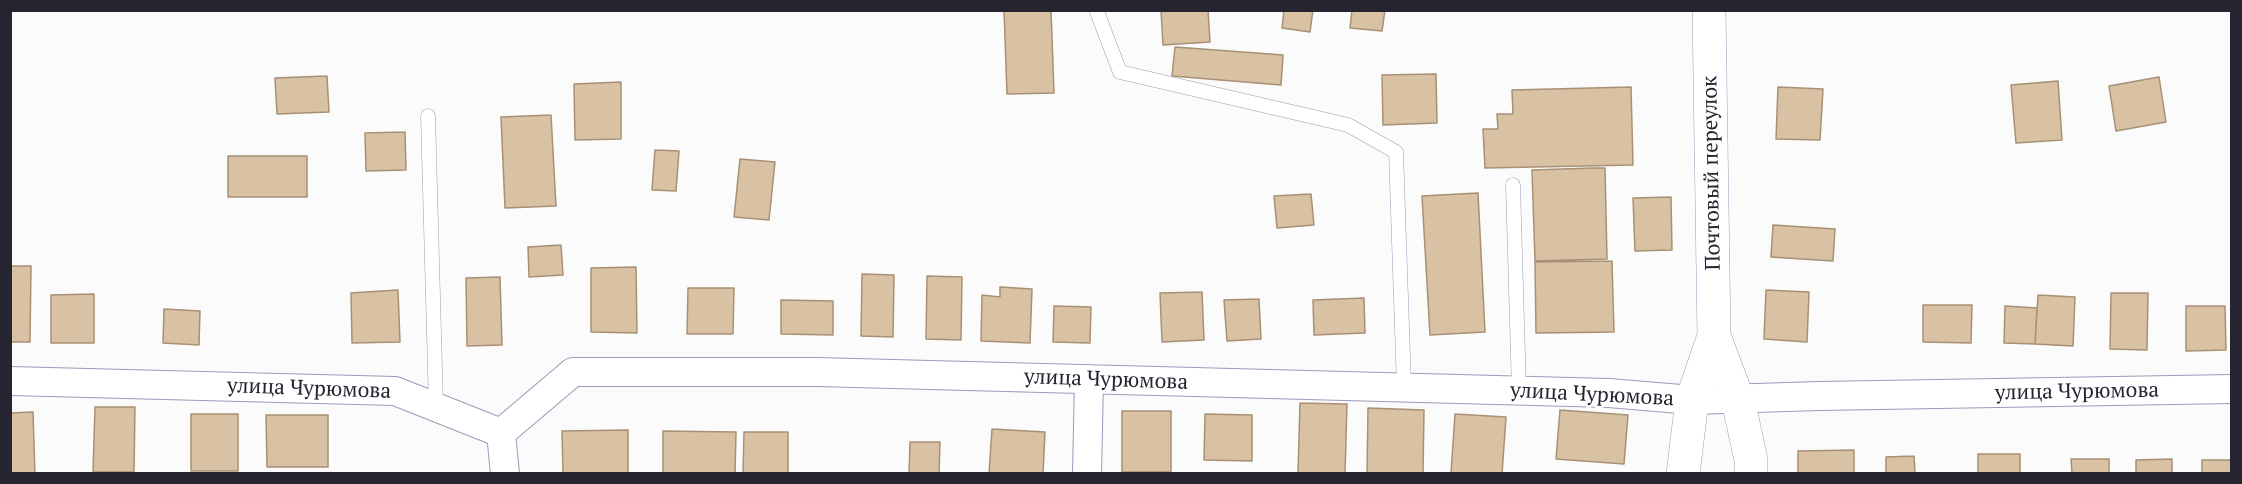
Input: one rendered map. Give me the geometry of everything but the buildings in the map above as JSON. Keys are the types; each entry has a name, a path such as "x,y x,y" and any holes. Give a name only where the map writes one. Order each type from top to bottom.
{"street":[{"name":"Почтовый переулок","path":"1709,10 1714,336 1738,400 1751,460 1751,474"},
{"name":"Почтовый переулок","path":"1683,474 1692,400 1714,336"},
{"name":"улица Чурюмова","path":"10,381 395,391 436,405 501,433 573,372 817,372 1609,393 1692,400 2232,390"},
{"path":"1087,474 1089,379"},
{"path":"501,433 505,474"}],"lane":[{"path":"1097,12 1120,72 1348,125 1395,153 1404,387"},
{"path":"428,116 436,405"},
{"path":"1514,185 1519,391"}]}
